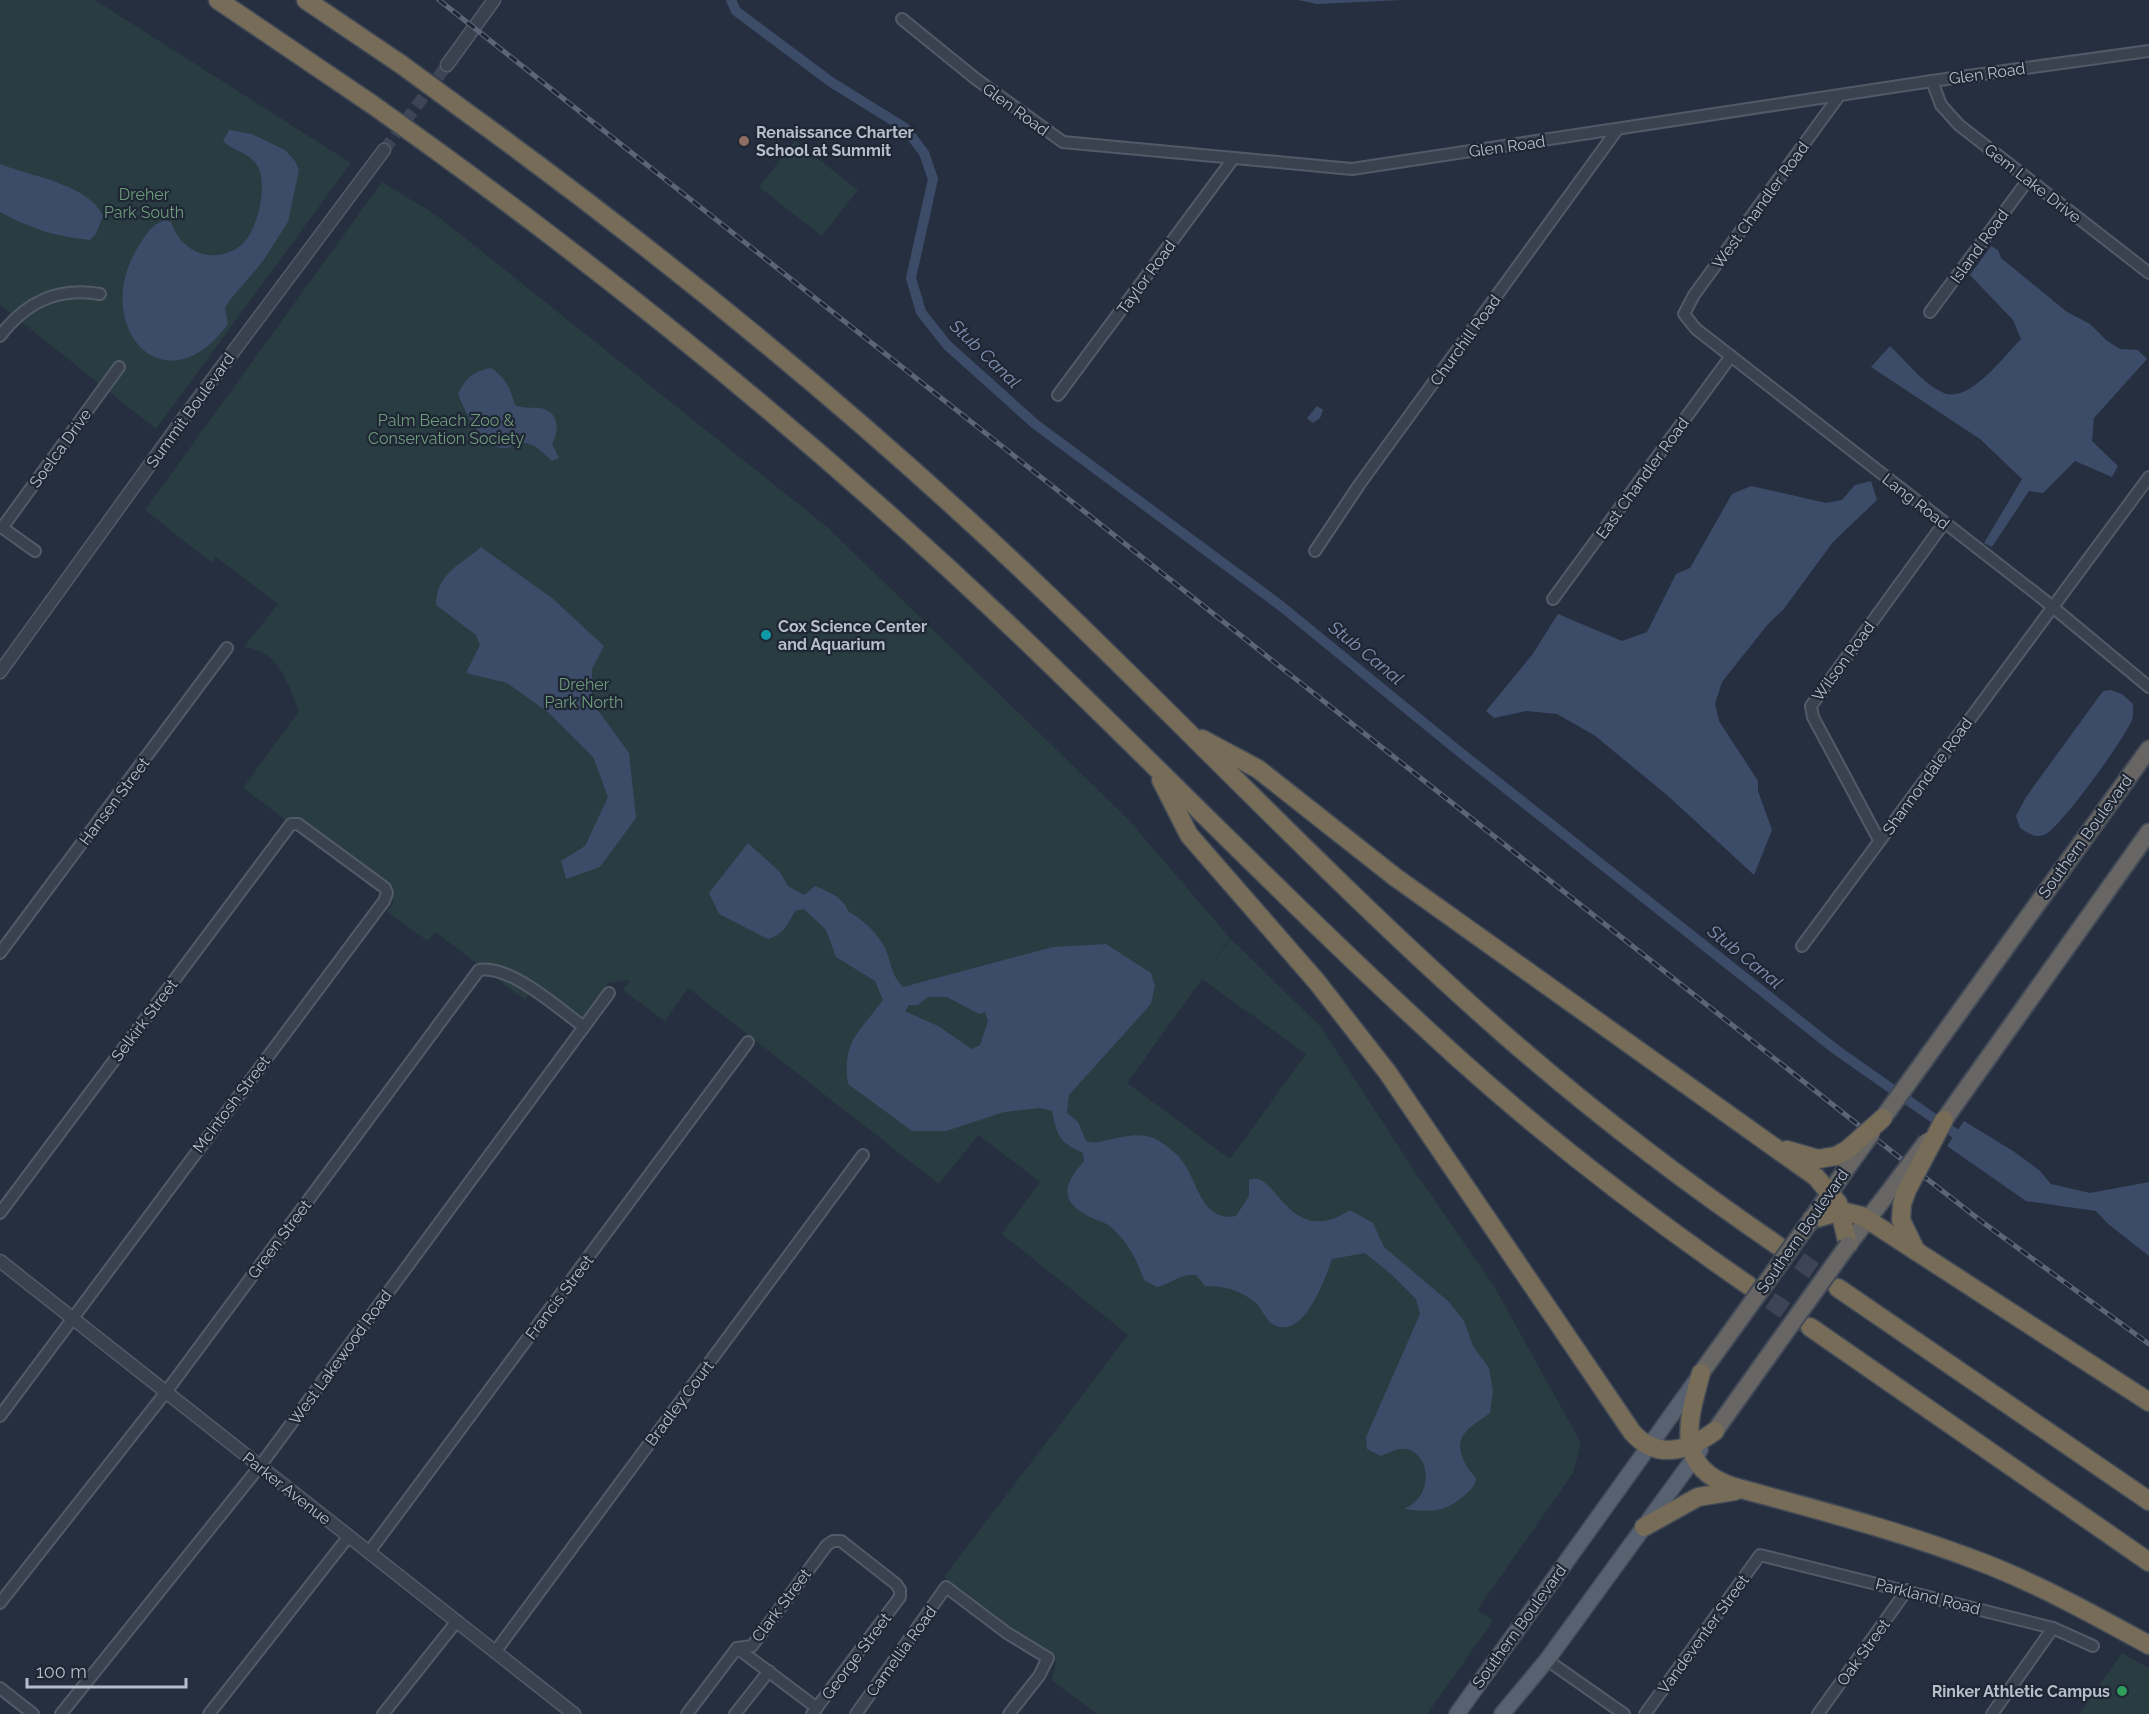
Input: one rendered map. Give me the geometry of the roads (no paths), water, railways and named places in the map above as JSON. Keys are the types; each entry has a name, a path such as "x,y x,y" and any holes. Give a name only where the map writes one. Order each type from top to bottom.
{"highway":[{"path":"218,0 433,148 640,304 797,433 1001,617 1381,987 1483,1080 1610,1185 1748,1285"},
{"path":"306,0 462,109 646,246 827,395 1035,582 1418,955 1512,1041 1624,1134 1777,1245"},
{"path":"1187,732 1258,769 1395,877 1816,1177 1831,1192 1841,1211 1848,1245"},
{"name":"Southern Boulevard","path":"1883,1118 2149,749"},
{"path":"1155,767 1189,835 1304,967 1371,1050 1432,1135 1628,1428 1650,1448 1692,1453 1715,1431 1868,1219 1906,1190 1944,1120 2149,832"},
{"path":"1771,1145 1812,1158 1843,1160 1847,1150 1883,1118"},
{"name":"Southern Boulevard","path":"1701,1373 1831,1192 1843,1160"},
{"path":"1895,1198 1901,1220 1917,1253"},
{"path":"1811,1220 1841,1211 1868,1219 2149,1402"},
{"path":"1838,1288 2149,1501"},
{"path":"1810,1327 2149,1562"},
{"path":"1701,1373 1689,1422 1692,1453 1713,1478 1745,1490 1897,1533 1970,1558 2042,1588 2149,1645"},
{"path":"2117,1478 2149,1494"},
{"path":"1644,1527 1698,1497 1714,1492 1745,1490"}],"main road":[{"name":"Southern Boulevard","path":"1456,1714 1650,1448 1701,1373"},
{"path":"1502,1714 1547,1660 1644,1527 1692,1453"},
{"path":"1464,1714 1471,1692"}],"street":[{"path":"447,65 494,0"},
{"name":"Glen Road","path":"902,19 976,79 1062,142 1352,169 1932,81 2149,51"},
{"name":"Gem Lake Drive","path":"1932,81 1935,94 1948,114 2028,180 2149,273"},
{"name":"West Chandler Road","path":"1684,314 1694,295 1839,96"},
{"name":"Churchill Road","path":"1315,551 1359,485 1617,130"},
{"name":"Summit Boulevard","path":"0,672 174,430 384,150"},
{"name":"Taylor Road","path":"1058,395 1233,159"},
{"name":"Island Road","path":"1930,312 2028,180"},
{"path":"0,336 21,312 41,300 70,292 100,294"},
{"name":"Lang Road","path":"1684,314 1696,329 2052,607 2149,687"},
{"name":"East Chandler Road","path":"1553,599 1731,356"},
{"name":"Soelca Drive","path":"1,527 119,367"},
{"name":"Shannondale Road","path":"1802,946 2149,477"},
{"name":"Wilson Road","path":"1879,840 1813,717 1811,706 1944,523"},
{"path":"1,527 35,551"},
{"name":"Hansen Street","path":"0,953 208,677 227,648"},
{"name":"McIntosh Street","path":"0,1416 386,898 386,888 298,824 294,823 288,827"},
{"name":"Selkirk Street","path":"0,1213 288,827"},
{"name":"Green Street","path":"0,1603 166,1392 479,969 489,968 505,972 584,1027"},
{"name":"West Lakewood Road","path":"61,1714 260,1466 609,993"},
{"name":"Francis Street","path":"369,1552 748,1042"},
{"name":"Bradley Court","path":"495,1652 863,1155"},
{"name":"Parker Avenue","path":"0,1261 495,1652 561,1710 574,1714"},
{"path":"209,1714 349,1536"},
{"name":"Clark Street","path":"687,1714 737,1648 752,1646 827,1545 833,1541 841,1541 896,1584 900,1590 900,1597"},
{"name":"Parkland Road","path":"1760,1555 2053,1628 2093,1646"},
{"name":"Vandeventer Street","path":"1646,1714 1760,1555"},
{"name":"Camellia Road","path":"856,1714 946,1587 1007,1633 1048,1658 1039,1676 1010,1714"},
{"name":"Oak Street","path":"1818,1714 1907,1590"},
{"name":"George Street","path":"815,1711 900,1597"},
{"path":"383,1714 456,1621"},
{"path":"1992,1714 2053,1628"},
{"path":"737,1648 769,1671 815,1711"},
{"path":"1547,1660 1624,1714"},
{"path":"735,1714 769,1671"},
{"path":"0,1688 33,1714"}],"water":[{"path":"1298,0 1402,0 1317,4"},
{"path":"229,130 252,134 285,150 295,161 299,170 288,222 263,261 229,301 225,308 228,324 204,349 180,360 159,359 141,348 129,330 123,305 125,278 145,236 152,228 165,220 171,222 182,241 199,253 219,255 230,252 246,239 257,218 262,180 254,161 223,141"},
{"path":"0,164 57,182 85,196 96,205 103,216 96,234 90,240 54,234 22,223 0,212"},
{"path":"1991,246 1998,250 2001,258 2067,312 2090,324 2106,340 2120,349 2138,350 2147,359 2094,418 2092,441 2118,466 2112,477 2075,461 2043,493 2029,491 1992,547 1984,543 2022,479 1980,439 1871,367 1890,346 1929,384 1944,393 1954,394 1975,385 1996,366 2021,339 2013,320 1970,275"},
{"path":"491,368 507,384 515,405 545,409 554,416 557,427 552,444 559,458 552,461 538,448 525,443 508,448 498,447 483,437 476,428 458,394 471,376"},
{"path":"1317,406 1323,410 1320,418 1313,423 1307,418"},
{"path":"1871,481 1877,500 1833,542 1783,610 1768,624 1722,682 1715,704 1719,721 1758,781 1758,791 1772,830 1754,875 1667,795 1594,735 1557,714 1526,711 1494,718 1486,711 1532,655 1558,614 1622,641 1647,632 1676,574 1690,568 1732,494 1751,486 1826,503 1842,500 1855,485"},
{"path":"481,547 552,598 604,646 592,669 592,702 629,753 636,818 600,867 566,879 561,861 585,846 608,797 593,757 549,713 507,683 466,673 480,645 476,635 436,605 437,594 450,571"},
{"path":"2111,690 2122,694 2133,704 2132,720 2116,747 2092,782 2046,834 2032,835 2020,828 2016,816 2026,797 2103,691"},
{"path":"748,843 780,872 788,886 804,895 815,886 830,893 846,906 848,911 864,922 885,948 896,977 903,987 1053,947 1106,944 1151,973 1155,986 1151,1004 1069,1095 1067,1113 1078,1122 1086,1141 1097,1142 1137,1135 1159,1141 1183,1162 1206,1204 1214,1212 1223,1216 1236,1216 1249,1196 1249,1180 1258,1179 1298,1215 1312,1221 1329,1220 1350,1210 1373,1223 1384,1247 1449,1302 1464,1321 1473,1346 1489,1368 1493,1391 1490,1413 1466,1432 1460,1445 1466,1465 1476,1479 1475,1484 1459,1500 1445,1508 1430,1511 1404,1509 1415,1502 1422,1493 1426,1472 1423,1463 1409,1450 1399,1449 1381,1456 1367,1449 1366,1437 1420,1314 1416,1299 1365,1253 1332,1259 1312,1305 1295,1324 1285,1327 1271,1323 1257,1304 1245,1295 1226,1288 1205,1286 1196,1275 1180,1277 1157,1287 1144,1280 1124,1240 1109,1225 1081,1212 1069,1200 1068,1186 1084,1161 1083,1153 1060,1137 1052,1111 1040,1108 1004,1112 946,1131 912,1131 848,1084 847,1069 850,1047 860,1029 883,1000 875,981 836,957 826,930 804,909 795,911 781,932 768,939 719,914 709,893","holes":["928,997 947,997 979,1014 985,1012 988,1021 980,1045 972,1049 938,1026 905,1011 909,1005 918,1005"]},
{"path":"1964,1121 2013,1151 2039,1170 2051,1184 2090,1193 2149,1182 2149,1256 2107,1223 2096,1211 2026,1201 1947,1146"}],"waterway":[{"name":"Stub Canal","path":"731,0 736,11 831,82 905,128 924,153 933,179 911,278 921,312 947,345 1035,424 1281,606 1456,749 1835,1049 1966,1141"}],"tunnel":[{"path":"384,150 447,65"},
{"path":"1777,1245 1837,1287"},
{"path":"1748,1285 1809,1327"}],"railway":[{"path":"439,0 1895,1154 1981,1221 2149,1344"}],"place":[{"name":"Renaissance Charter School at Summit","path":"744,141"},
{"name":"Cox Science Center and Aquarium","path":"766,635"},
{"name":"Rinker Athletic Campus","path":"2122,1691"}],"park label":[{"name":"Dreher Park South","path":"144,203"},
{"name":"Palm Beach Zoo & Conservation Society","path":"446,429"},
{"name":"Dreher Park North","path":"584,693"}]}
